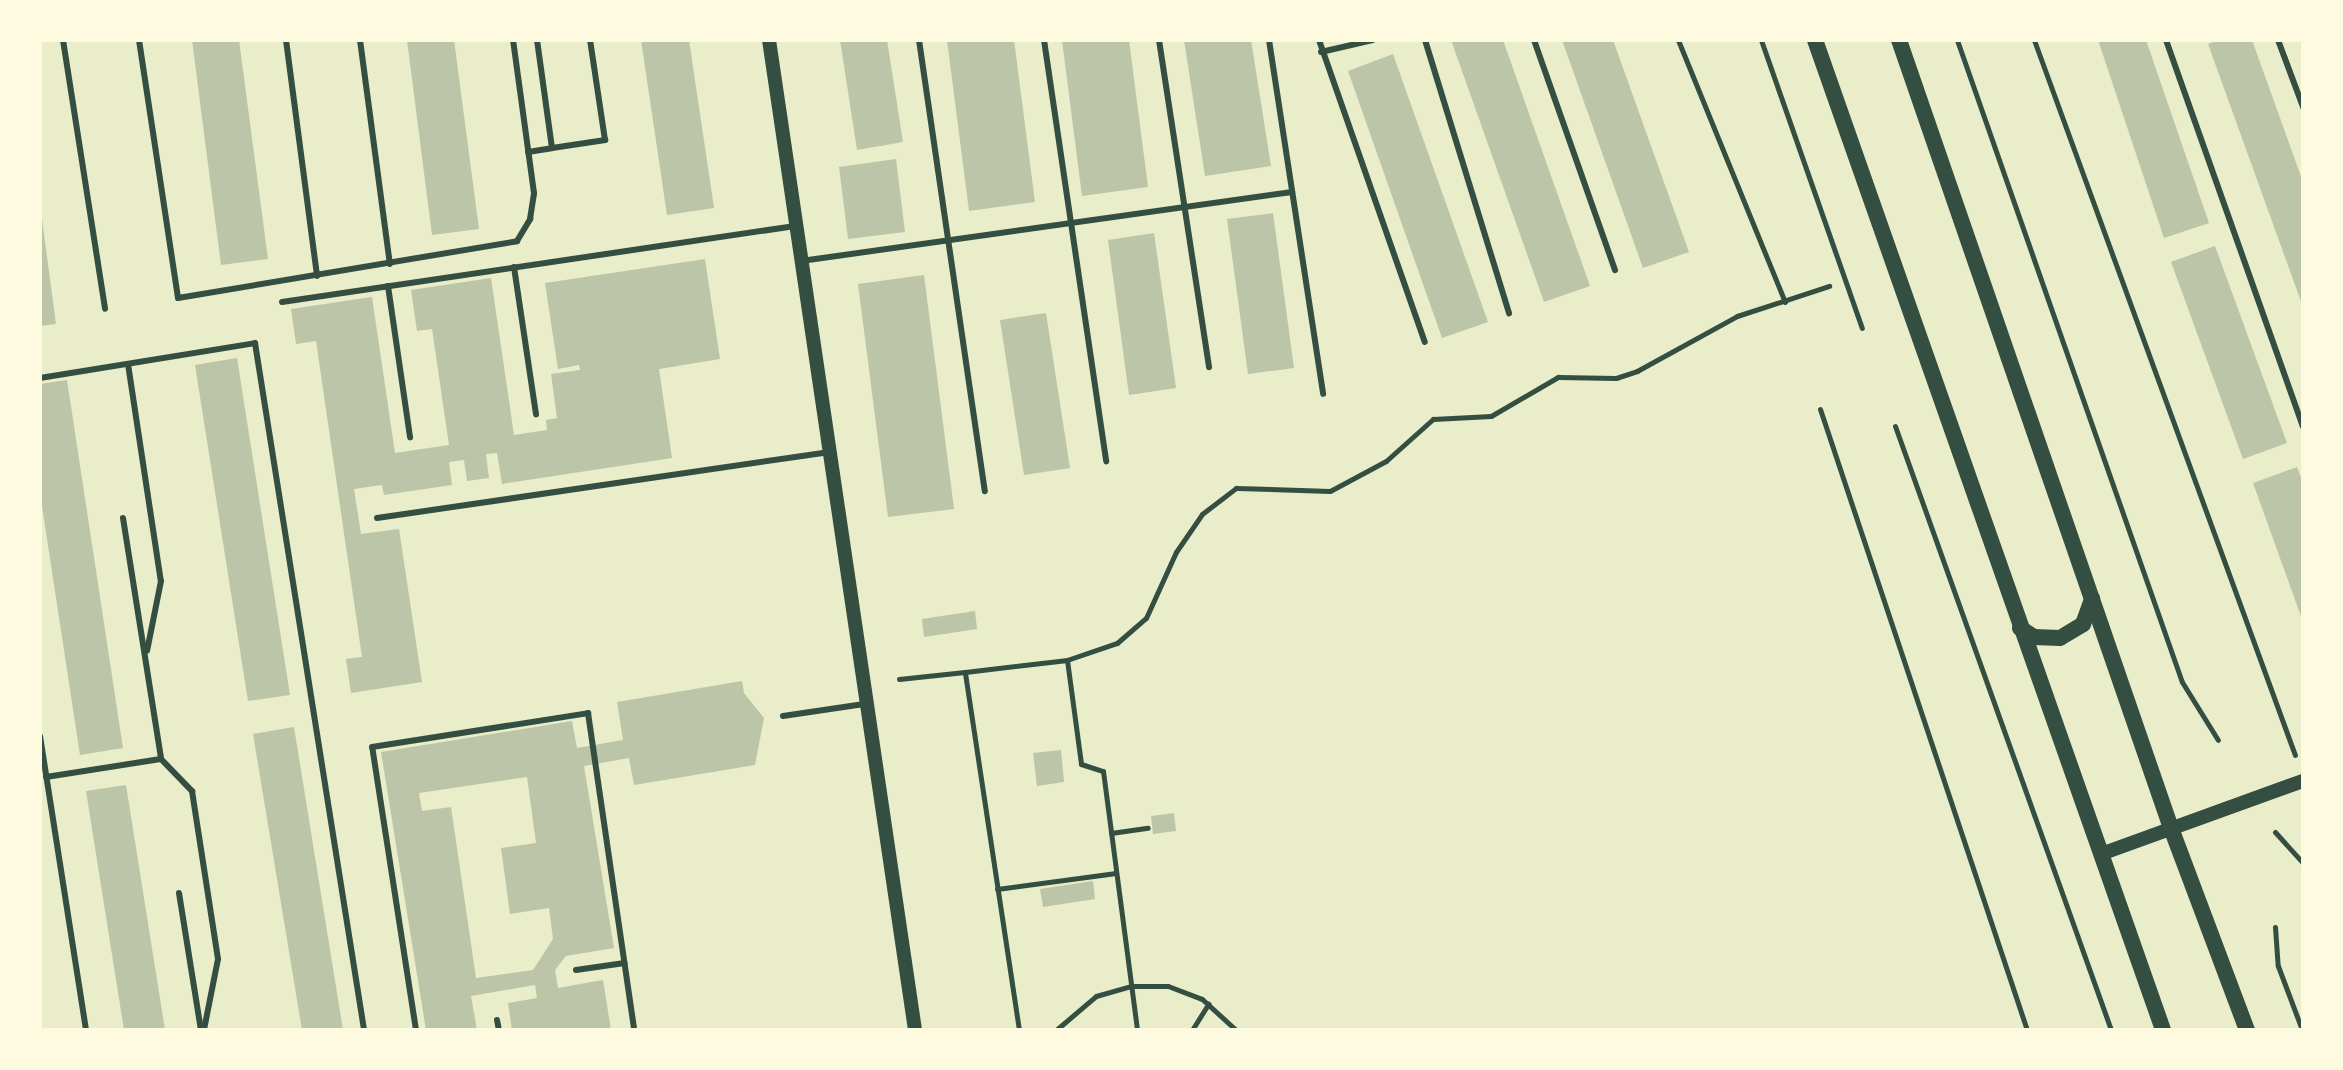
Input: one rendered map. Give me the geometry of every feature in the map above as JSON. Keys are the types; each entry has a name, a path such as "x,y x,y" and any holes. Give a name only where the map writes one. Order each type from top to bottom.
{"main road":[{"path":"1815,40 2163,1030"},
{"path":"1899,40 2171,828 2247,1030"},
{"path":"2020,628 2034,637 2060,638 2083,624 2092,599"}],"street":[{"path":"769,40 864,704 915,1030"},
{"path":"2101,854 2303,781"}],"lane":[{"path":"63,40 105,309"},
{"path":"139,40 178,298 517,241 534,207 513,40"},
{"path":"286,40 317,276"},
{"path":"360,40 390,264"},
{"path":"537,40 552,148"},
{"path":"528,152 605,140 590,40"},
{"path":"919,40 985,491"},
{"path":"1044,40 1106,461"},
{"path":"1159,40 1209,367"},
{"path":"1269,40 1323,394"},
{"path":"1319,40 1425,342"},
{"path":"1321,52 1373,40"},
{"path":"1425,40 1509,313"},
{"path":"1534,40 1615,270"},
{"path":"2166,40 2303,426"},
{"path":"2278,40 2303,107"},
{"path":"801,261 1292,192"},
{"path":"282,302 795,226"},
{"path":"514,267 536,414"},
{"path":"388,286 410,437"},
{"path":"40,378 255,343 364,1030"},
{"path":"128,364 161,581 145,658"},
{"path":"377,518 828,452"},
{"path":"123,518 161,759 192,791 211,913 218,959 202,1030"},
{"path":"783,716 864,704"},
{"path":"416,1030 372,747 588,713 634,1030"},
{"path":"40,736 86,1030"},
{"path":"46,777 161,759"},
{"path":"179,893 202,1030"},
{"path":"576,970 624,963"},
{"path":"497,1020 499,1030"}],"path":[{"path":"1678,40 1785,302"},
{"path":"1761,40 1862,328"},
{"path":"1957,40 2182,682 2218,740"},
{"path":"2034,40 2295,755"},
{"path":"899,679 1067,660 1117,643 1134,631 1154,604 1176,552 1202,514 1236,488 1330,491 1386,461 1433,419 1491,416 1558,377 1616,378 1637,371 1720,324 1829,286"},
{"path":"1820,409 2027,1030"},
{"path":"1895,426 2111,1030"},
{"path":"1067,660 1081,764 1103,771 1137,1030"},
{"path":"965,672 1019,1030"},
{"path":"1111,833 1148,828"},
{"path":"2275,832 2303,863"},
{"path":"997,889 1116,873"},
{"path":"2275,927 2278,966 2302,1030"},
{"path":"1056,1030 1096,996 1131,986 1168,986 1208,1004 1236,1030"},
{"path":"1192,1030 1208,1004"}],"building":[{"path":"192,40 239,40 268,259 221,265"},
{"path":"407,40 454,40 479,229 432,235"},
{"path":"641,40 689,40 714,208 667,215"},
{"path":"840,40 887,40 903,142 857,150"},
{"path":"947,40 1014,40 1035,202 969,211"},
{"path":"1062,40 1129,40 1148,187 1082,196"},
{"path":"1184,40 1251,40 1271,166 1205,176"},
{"path":"1451,40 1503,40 1590,286 1544,302"},
{"path":"1562,40 1613,40 1689,252 1643,268"},
{"path":"2098,40 2146,40 2209,223 2164,238"},
{"path":"2218,40 2252,40 2303,182 2303,307 2208,44"},
{"path":"1393,54 1488,322 1442,338 1348,71"},
{"path":"896,159 905,232 848,239 839,167"},
{"path":"1273,213 1294,368 1248,374 1227,219"},
{"path":"40,220 56,324 40,326"},
{"path":"1154,233 1176,388 1129,395 1108,240"},
{"path":"2215,246 2287,443 2243,459 2171,262"},
{"path":"705,259 720,359 659,369 672,458 502,484 497,453 486,454 489,478 467,481 464,460 449,462 452,485 384,495 382,485 354,489 361,534 399,529 422,682 351,693 346,659 362,657 316,341 296,344 291,309 372,297 395,453 449,445 432,329 417,331 411,290 491,278 514,435 547,430 546,420 557,418 551,374 580,370 579,365 558,369 545,283"},
{"path":"924,275 954,509 888,517 858,284"},
{"path":"1046,313 1070,468 1024,475 1000,320"},
{"path":"237,358 290,695 248,701 195,365"},
{"path":"67,380 123,748 80,755 40,493 40,384"},
{"path":"2297,467 2303,483 2303,622 2253,483"},
{"path":"975,611 977,629 924,637 922,619"},
{"path":"742,681 744,693 764,718 755,765 634,785 629,758 584,766 614,948 566,956 555,970 558,988 603,980 611,1030 512,1030 508,1003 537,998 535,985 471,996 477,1030 426,1030 381,752 572,721 577,748 623,740 617,702","holes":["527,777 536,843 501,848 510,914 549,908 553,939 533,970 476,978 451,807 422,811 419,793"]},
{"path":"294,727 343,1030 302,1030 253,734"},
{"path":"1061,750 1064,782 1037,786 1033,753"},
{"path":"126,785 165,1030 124,1030 86,791"},
{"path":"1174,813 1176,831 1153,834 1151,816"},
{"path":"1093,881 1095,899 1043,907 1040,889"}]}
